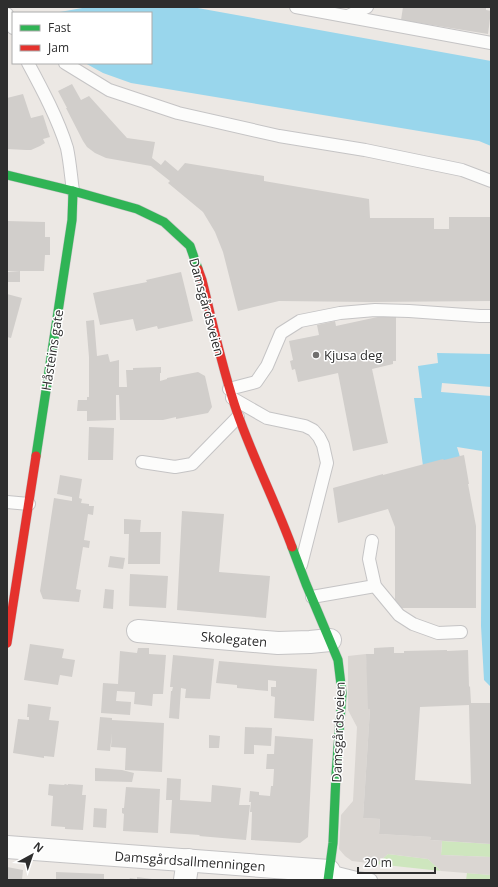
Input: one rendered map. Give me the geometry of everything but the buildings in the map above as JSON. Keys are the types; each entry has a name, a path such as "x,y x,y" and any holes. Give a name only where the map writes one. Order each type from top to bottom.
{"street":[{"name":"Damsgårdsveien","path":"7,175 73,191 137,209 164,222 190,246 202,280 226,379 238,417 338,660 342,693 333,843 329,875"},
{"name":"Håsteins gate","path":"7,643 72,220 73,191"},
{"name":"Skolegaten","path":"138,631 278,643 330,640"},
{"name":"Damsgårdsallmenningen","path":"7,848 187,870 329,875"}],"lane":[{"path":"296,7 491,43"},
{"path":"348,16 367,7"},
{"name":"Håsteins gate","path":"28,64 51,109 67,148 73,191"},
{"path":"67,64 109,90 178,113 278,136 365,150 462,170 491,181"},
{"path":"231,393 256,382 267,366 281,333 300,321 340,313 375,310 491,316"},
{"path":"231,393 267,418 305,426 313,430 323,445 327,463 300,568"},
{"path":"142,462 175,467 192,464 238,417"},
{"path":"7,502 29,504"},
{"path":"372,541 369,559 375,586 399,615 413,624 438,633 461,632"},
{"path":"312,597 375,586"},
{"name":"Damsgårdsallmenningen","path":"329,875 371,880"}],"green space":[{"path":"442,841 491,844 491,857 441,855"},
{"path":"388,854 428,859 441,871 376,864"},
{"path":"467,873 491,875 491,880 466,880"}],"shaded area":[{"path":"366,654 370,709 363,818 380,819 379,834 431,837 430,840 442,841 441,855 491,857 491,875 441,871 428,859 388,854 376,864 352,861 339,849 341,815 353,801 357,727 348,710 348,656"}],"water":[{"path":"88,7 192,7 491,61 491,146 479,141 131,83 103,73 87,64 152,64 152,12 60,12"},
{"path":"437,353 491,354 491,687 484,680 481,626 482,451 457,447 460,457 423,466 414,398 422,398 418,366 438,363"}],"pier":[{"path":"442,383 491,387 491,396 441,392"}],"traffic: fast":[{"path":"7,175 73,191 137,209 164,222 190,246 198,269"},
{"path":"36,456 72,220 73,191"},
{"path":"292,547 338,660 342,693 333,843 328,880"}],"traffic: jam":[{"path":"198,269 222,363 237,412 292,547"},
{"path":"7,643 36,456"}],"place":[{"name":"Kjusa deg","path":"316,355"}]}
